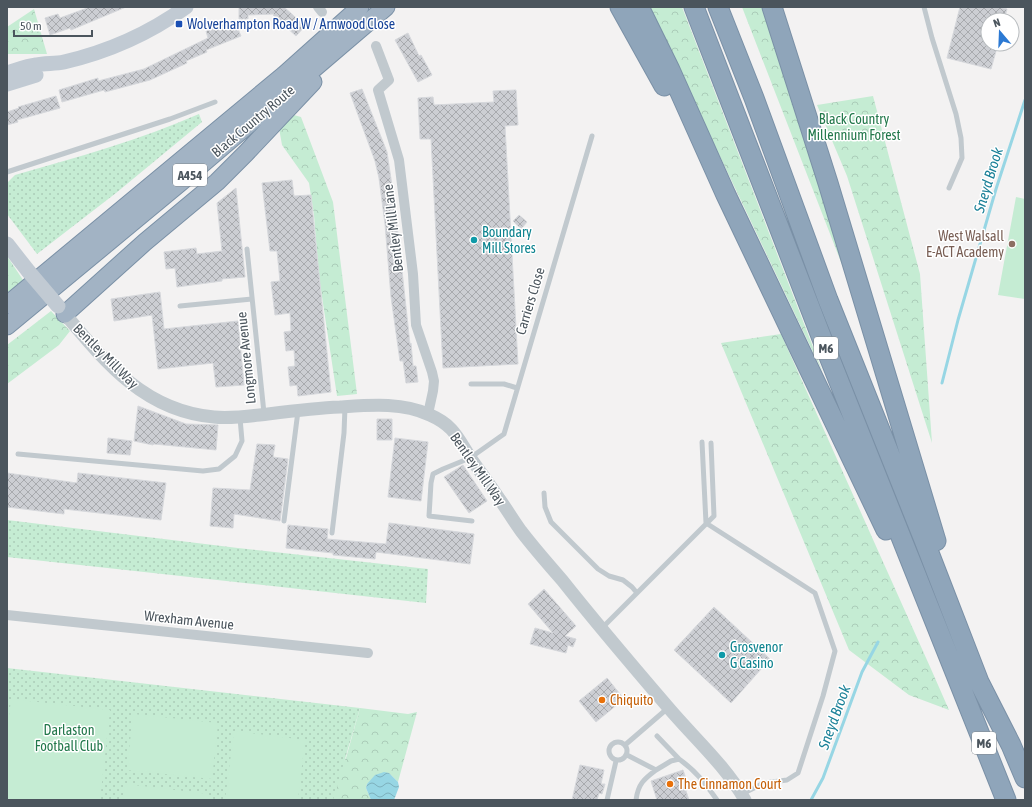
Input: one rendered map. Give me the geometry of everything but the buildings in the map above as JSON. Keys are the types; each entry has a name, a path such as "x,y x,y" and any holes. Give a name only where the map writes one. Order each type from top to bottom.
{"highway":[{"name":"Black Country Route","path":"7,305 284,75 360,7"},
{"name":"Black Country Route","path":"7,326 175,187 386,7"},
{"path":"620,7 726,196"},
{"path":"639,7 670,70 726,196 961,687"},
{"name":"M6","path":"694,7 826,349 1006,800"},
{"name":"M6","path":"718,7 757,106 828,300 979,682 1011,745 1025,778"},
{"path":"772,7 828,183 979,682"},
{"path":"62,310 217,182 252,147 370,21"}],"main road":[{"path":"7,73 35,65 62,62 104,50 138,36 186,7"},
{"path":"7,84 38,74 62,62"},
{"name":"Bentley Mill Way","path":"7,244 62,310"}],"street":[{"name":"Bentley Mill Lane","path":"376,46 389,80 378,90 399,160 412,274 416,325 434,381 428,414"},
{"name":"Bentley Mill Way","path":"62,310 85,337 130,383 145,394 163,404 196,415 240,417 345,406 380,404 428,414 447,425 455,433 470,458 521,531 668,708 714,758 744,797"},
{"name":"Wrexham Avenue","path":"7,615 368,653"}],"lane":[{"path":"924,7 962,138 962,158 949,188"},
{"path":"7,66 35,65"},
{"path":"7,172 170,119 215,102"},
{"name":"Carriers Close","path":"472,521 429,516 433,474 470,458 504,434 592,136"},
{"name":"Longmore Avenue","path":"247,249 264,414"},
{"name":"Longmore Avenue","path":"180,306 252,299"},
{"path":"472,384 504,384 517,388"},
{"path":"332,533 344,433 345,406"},
{"path":"284,521 298,411"},
{"path":"18,454 203,471 219,469 235,456 242,441 240,417"},
{"path":"702,442 706,523"},
{"path":"601,629 714,516 711,443"},
{"path":"544,493 545,507 551,522 598,569 609,576 623,580 637,593"},
{"path":"706,523 815,593 835,651 823,696 798,773 787,780 764,783 744,797"},
{"path":"626,746 668,708"},
{"path":"657,736 679,759 692,768 706,784 716,800"},
{"path":"617,742 626,746 627,755 622,760 616,761 609,755 610,746 617,742"},
{"path":"627,755 656,770"},
{"path":"636,800 637,793 643,779 671,761 679,759"},
{"path":"607,800 616,761"}],"green space":[{"path":"649,7 682,7 823,373"},
{"path":"742,7 764,7 853,293"},
{"path":"34,9 47,54 7,54 7,27"},
{"name":"Black Country Millennium Forest","path":"873,96 920,274 932,443 847,176 817,105"},
{"path":"199,114 202,122 116,193 37,254 7,214 7,183 15,175 131,140"},
{"path":"294,115 301,117 333,202 357,394 337,396 319,277 314,215 309,183 282,145 279,128"},
{"name":"West Walsall E-ACT Academy","path":"1016,197 1025,199 1025,299 998,295"},
{"path":"7,256 23,280 7,293"},
{"path":"51,311 70,331 59,345 7,384 7,345"},
{"path":"781,334 949,710 909,695 849,650 721,343"},
{"path":"7,520 428,569 426,603 7,557"},
{"name":"Darlaston Football Club","path":"7,668 360,708 333,800 7,800"},
{"path":"11,699 110,710 100,800 7,800 7,733"},
{"path":"360,708 408,714 417,712 398,782 389,773 367,784 366,788 371,800 315,800 346,758"},
{"path":"133,714 218,723 212,779 127,770"},
{"path":"234,731 305,740 298,800 225,800"},
{"path":"125,784 209,794 209,800 123,800"}],"water":[{"path":"384,772 389,773 398,782 399,787 394,800 371,800 366,788 367,784 375,775"}],"waterway":[{"name":"Sneyd Brook","path":"942,383 958,320 996,189 1025,100"},
{"name":"Sneyd Brook","path":"811,800 823,778 862,672 878,642"}],"place":[{"name":"Wolverhampton Road W / Arnwood Close","path":"179,24"},
{"name":"Boundary Mill Stores","path":"474,240"},
{"name":"West Walsall E-ACT Academy","path":"1012,244"},
{"name":"Grosvenor G Casino","path":"722,655"},
{"name":"Chiquito","path":"602,700"},
{"name":"The Cinnamon Court","path":"670,784"}]}
